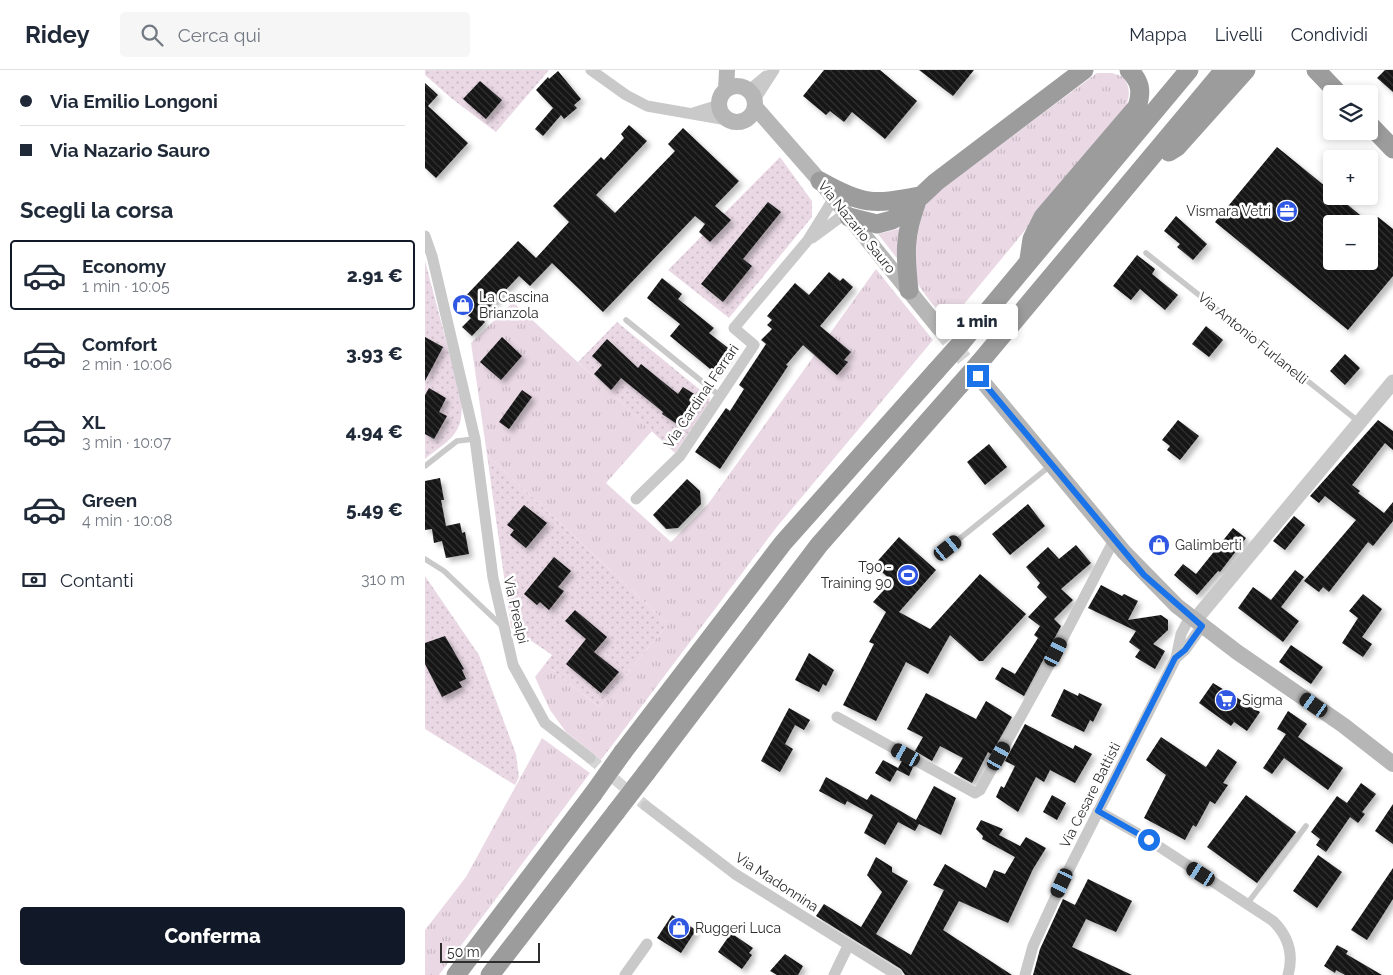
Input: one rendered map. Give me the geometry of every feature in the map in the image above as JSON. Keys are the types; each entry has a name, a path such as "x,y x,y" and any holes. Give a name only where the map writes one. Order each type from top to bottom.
{"highway":[{"path":"856,222 877,224 902,214 919,196 1084,70"},
{"path":"1028,262 1032,239 1043,217 1137,107 1141,96 1140,85 1129,70"},
{"path":"456,975 783,543 961,343 1189,70"},
{"path":"491,975 819,546 959,386 979,369 1224,70"},
{"path":"1146,165 1177,147 1247,70"},
{"path":"1317,70 1331,85"},
{"path":"1378,133 1393,149"},
{"path":"820,181 851,197 884,203 919,196"},
{"path":"909,290 906,238 908,223 919,196"},
{"path":"856,222 884,203"}],"main road":[{"path":"726,90 727,70"},
{"path":"735,70 750,96 749,117 739,122 727,120 723,116 719,105 722,94 726,90 731,87 750,96"},
{"name":"Via Nazario Sauro","path":"750,96 774,129 856,222 939,328"},
{"path":"744,120 774,129"},
{"path":"979,369 1052,464 1144,575 1196,621 1343,725 1393,764"}],"street":[{"path":"591,70 626,95 647,106 727,120"},
{"path":"750,96 773,70"},
{"path":"691,113 719,105"},
{"name":"Via Cardinal Ferrari","path":"635,499 680,456 754,345 734,328 808,240 834,198"},
{"name":"Via Cardinal Ferrari","path":"808,240 856,222"},
{"name":"Via Prealpi","path":"425,236 433,256 475,440 493,578 513,665 545,723 589,758"},
{"path":"1196,621 1393,382"},
{"path":"837,717 975,793 980,790 1047,669 1114,540"},
{"name":"Via Cesare Battisti","path":"1025,975 1033,946 1098,811 1175,658 1185,650 1196,621"},
{"name":"Via Madonnina","path":"645,806 735,874 897,975"},
{"path":"1098,811 1149,840 1273,921 1283,933 1290,951 1288,975"},
{"path":"625,975 647,944"},
{"path":"834,975 848,946"}],"lane":[{"name":"Via Antonio Furlanelli","path":"1146,253 1359,423"},
{"path":"626,320 720,396"},
{"path":"425,466 457,441 475,440"},
{"path":"948,548 1052,464"},
{"path":"425,558 445,571 505,630"},
{"path":"1247,904 1306,826"}],"green space":[{"path":"425,70 549,70 496,132 451,98 425,75"},
{"path":"1097,73 1112,73 1124,77 1129,94 1124,111 950,321 932,304 919,286 912,265 922,211 933,195"},
{"path":"780,157 812,201 812,217 729,318 668,270"},
{"path":"902,228 899,261 878,234"},
{"path":"425,261 461,397 462,409 461,419 455,434 443,446 425,459"},
{"path":"876,269 933,340 776,528 601,760 566,732 550,710 535,677 545,664 599,707 668,624 487,455 471,343 513,302 652,431 606,483 671,542 708,504"},
{"path":"617,322 710,398 709,403 675,453 578,362"},
{"path":"487,455 668,624 599,707 545,664 552,655 511,627"},
{"path":"425,576 479,655 516,754 519,777 515,785 425,729"},
{"path":"542,738 590,773 439,975 425,975 425,930 466,877"}],"building":[{"path":"824,70 880,70 917,101 885,139 852,112 844,122 830,111 826,115 803,96"},
{"path":"919,70 974,70 953,96"},
{"path":"1385,70 1393,70 1393,92 1377,78"},
{"path":"558,71 581,99 574,105 577,108 564,119 561,115 543,136 535,129 553,108 536,90 548,77 549,79"},
{"path":"480,81 502,100 486,119 463,99"},
{"path":"425,83 438,95 428,106 468,143 436,178 425,168"},
{"path":"629,125 647,141 596,195 615,213 675,151 668,144 683,128 739,181 715,206 731,220 710,242 699,232 705,224 695,216 603,312 552,263 530,286 519,276 480,317 485,322 472,336 462,327 471,318 457,305 518,241 536,258 569,222 553,206 601,157 604,160 624,138 621,134"},
{"path":"1277,147 1323,184 1323,205 1348,205 1360,215 1323,215 1323,270 1378,270 1378,217 1393,229 1393,276 1348,330 1215,222"},
{"path":"768,202 781,212 743,259 752,266 723,302 701,284"},
{"path":"1176,216 1207,244 1193,260 1177,247 1180,244 1164,231"},
{"path":"1137,255 1155,269 1152,274 1178,295 1165,310 1140,289 1131,300 1113,286"},
{"path":"829,272 840,281 843,278 853,287 820,326 851,352 844,360 848,362 837,375 803,345 786,365 788,366 720,469 695,452 726,408 730,411 744,389 739,385 766,344 761,340 772,329 767,325 772,320 767,316 795,283 809,295"},
{"path":"662,278 682,294 678,299 714,328 709,333 732,351 715,373 670,336 680,324 647,298"},
{"path":"1206,326 1223,340 1209,357 1192,344"},
{"path":"425,337 443,347 425,381"},
{"path":"502,337 522,356 501,380 480,362"},
{"path":"607,339 638,368 641,364 678,394 683,387 699,397 680,426 662,414 663,412 621,378 611,390 594,374 602,365 592,356"},
{"path":"1345,354 1360,368 1345,385 1330,371"},
{"path":"429,388 446,398 439,412 447,416 434,439 425,434 425,395"},
{"path":"522,390 532,397 509,429 499,422"},
{"path":"1178,420 1199,436 1180,460 1167,450 1170,446 1162,440"},
{"path":"1378,420 1393,431 1393,450 1385,443 1352,485 1360,491 1358,493 1384,513 1393,502 1393,521 1373,546 1368,542 1329,592 1323,587 1319,592 1304,581 1356,520 1325,496 1319,503 1310,496"},
{"path":"989,444 1007,467 985,485 967,462"},
{"path":"440,478 444,500 441,500 446,526 460,523 462,533 465,532 469,554 446,558 442,541 434,543 432,529 425,530 425,481"},
{"path":"687,479 700,491 701,504 678,528 666,529 653,515"},
{"path":"1028,504 1045,526 1010,555 992,534"},
{"path":"524,505 547,523 526,548 510,535 514,530 507,525"},
{"path":"1294,516 1305,525 1285,550 1273,541"},
{"path":"1233,528 1246,538 1220,572 1218,571 1197,595 1174,575 1183,564 1196,574"},
{"path":"899,537 936,570 899,612 930,629 980,574 1026,614 983,661 979,661 950,635 928,674 906,662 876,721 843,705 874,644 869,642 886,612 873,602 892,581 874,565"},
{"path":"1076,545 1091,563 1061,589 1073,600 1054,619 1061,626 1024,696 995,679 1002,667 1015,674 1038,638 1034,635 1040,626 1028,617 1047,597 1037,587 1040,583 1026,567 1048,547 1059,559"},
{"path":"554,557 571,571 558,587 564,591 549,610 540,602 537,605 524,594"},
{"path":"1295,570 1304,577 1281,607 1299,621 1283,642 1238,608 1253,587 1271,600"},
{"path":"1101,585 1122,596 1124,594 1138,601 1128,620 1161,615 1168,620 1168,630 1153,644 1165,651 1155,669 1135,657 1140,650 1129,642 1136,631 1088,608"},
{"path":"1363,594 1382,609 1362,637 1372,644 1363,657 1342,643 1358,618 1349,611"},
{"path":"575,610 607,637 594,652 619,672 601,693 566,664 586,639 565,621"},
{"path":"445,636 464,669 462,670 466,679 459,682 462,687 442,697 425,664 425,643"},
{"path":"1291,645 1323,667 1311,684 1279,662"},
{"path":"809,653 834,670 826,686 823,684 819,692 795,680"},
{"path":"1213,683 1260,712 1247,731 1234,722 1231,726 1199,703"},
{"path":"1064,689 1078,696 1079,693 1102,704 1093,722 1090,720 1084,732 1051,716"},
{"path":"926,693 976,719 986,701 1012,717 991,754 988,752 972,783 954,773 963,758 940,746 932,761 915,751 923,737 907,729"},
{"path":"789,708 810,720 804,730 795,725 785,744 793,749 780,772 761,761"},
{"path":"1288,711 1307,724 1298,737 1343,768 1328,790 1284,758 1272,774 1263,768 1286,734 1277,729"},
{"path":"1025,724 1073,749 1075,745 1092,754 1075,783 1050,770 1044,782 1036,777 1018,812 996,797 1001,786 1004,788 1015,766 1005,761"},
{"path":"1161,737 1206,767 1218,749 1237,762 1223,783 1228,785 1215,804 1210,801 1196,827 1193,825 1185,840 1144,818 1166,775 1146,760"},
{"path":"883,760 898,768 902,761 913,767 909,776 897,770 890,782 875,773"},
{"path":"826,777 867,800 871,794 916,820 934,786 956,798 941,835 919,824 915,831 898,822 885,845 864,833 873,815 847,801 845,805 819,791"},
{"path":"1361,783 1376,794 1362,812 1365,814 1358,823 1350,817 1326,852 1316,845 1320,839 1311,832 1337,796 1347,803"},
{"path":"1052,795 1066,803 1057,820 1043,812"},
{"path":"1246,795 1296,832 1257,883 1207,847"},
{"path":"1393,804 1393,844 1375,831"},
{"path":"981,820 1003,829 999,835 1020,846 1026,837 1046,848 1033,869 1008,923 959,901 943,930 1012,975 905,975 901,969 816,916 824,904 861,927 882,892 867,875 876,857 892,867 892,872 908,881 876,934 911,955 944,890 933,885 945,864 986,888 994,870 1005,874 1015,857 982,839 983,836 976,829"},
{"path":"1318,855 1342,872 1317,908 1293,891"},
{"path":"1393,868 1393,899 1367,940 1351,930"},
{"path":"1088,879 1132,901 1116,932 1086,919 1072,947 1132,975 1033,975 1040,949 1063,899 1075,905"},
{"path":"672,915 696,930 681,953 657,938"},
{"path":"731,933 753,948 749,953 752,955 742,969 718,952"},
{"path":"1337,945 1348,951 1346,954 1382,975 1345,975 1336,970 1335,973 1324,966"},
{"path":"785,954 803,966 798,975 777,975 770,971"}],"tunnel":[{"path":"939,328 978,376"},
{"path":"590,758 646,806"}],"place":[{"name":"Vismara Vetri","path":"1287,211"},
{"name":"La Cascina Brianzola","path":"463,305"},
{"name":"Galimberti","path":"1159,545"},
{"name":"T90 - Training 90","path":"908,575"},
{"name":"Sigma","path":"1226,700"},
{"name":"Ruggeri Luca","path":"679,928"}],"route":[{"path":"978,376 1144,575 1202,626 1185,650 1175,658 1098,811 1149,840"}]}
